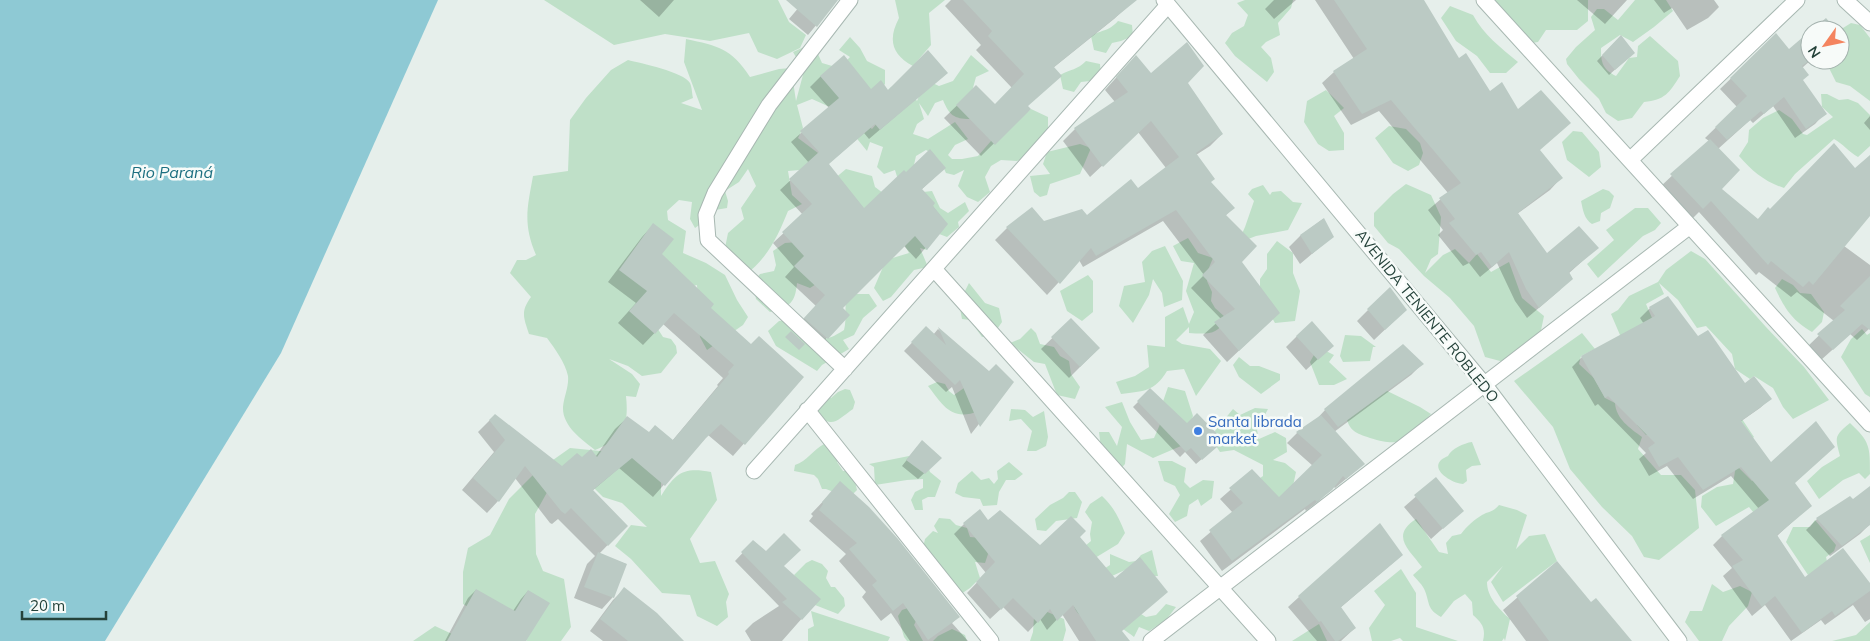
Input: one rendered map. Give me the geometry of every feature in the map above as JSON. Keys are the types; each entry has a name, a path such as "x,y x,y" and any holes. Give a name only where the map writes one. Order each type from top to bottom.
{"street":[{"path":"845,368 708,240 706,214 715,192 769,105 850,0"},
{"path":"1484,0 1870,424"},
{"path":"1630,160 1798,0"},
{"path":"1845,0 1870,23"},
{"path":"754,471 934,269 1166,3"},
{"name":"AVENIDA TENIENTE ROBLEDO","path":"1166,3 1484,384 1679,641"},
{"path":"1151,641 1690,226"},
{"path":"934,269 1268,641"},
{"path":"807,410 991,641"}],"green space":[{"path":"544,0 778,0 789,22 806,35 800,48 777,59 758,52 749,33 710,41 665,34 614,45"},
{"path":"895,0 945,0 929,13 931,45 913,66 900,56 894,45 893,33 899,18"},
{"path":"1245,0 1293,0 1291,8 1278,23 1280,35 1266,42 1261,47 1271,58 1274,72 1267,82 1235,56 1225,43 1232,33 1244,26 1248,15 1237,3"},
{"path":"1492,0 1588,0 1588,21 1577,30 1546,30 1538,42 1532,43"},
{"path":"1635,0 1666,0 1673,11 1633,42 1620,35 1601,48 1602,61 1605,68 1616,76 1629,58 1637,57 1638,46 1650,36 1678,61 1680,76 1666,95 1644,102 1632,118 1618,121 1606,113 1599,99 1579,79 1567,64 1566,59 1595,30 1591,17 1597,9 1604,9 1618,20"},
{"path":"1450,6 1473,15 1487,35 1518,62 1506,73 1490,73 1477,56 1456,41 1441,18"},
{"path":"1118,21 1132,25 1133,36 1112,43 1106,53 1094,50 1091,36 1108,29"},
{"path":"1850,24 1860,25 1870,38 1870,101 1850,86 1836,82 1830,70 1850,70"},
{"path":"850,37 860,48 867,61 885,70 885,84 858,117 872,129 887,112 878,101 891,87 903,83 917,101 926,80 939,86 953,81 971,55 989,71 976,77 971,95 970,119 956,117 950,113 943,100 935,103 928,116 919,103 924,119 917,124 913,134 928,139 955,122 968,139 955,145 948,155 952,159 978,156 991,141 1031,109 1048,117 1048,135 1039,151 1017,161 1001,160 991,166 985,177 990,192 978,202 967,197 958,186 964,170 954,175 946,173 938,159 926,150 916,156 911,178 899,183 895,170 884,174 877,167 883,147 870,142 867,151 832,108 812,99 797,105 803,128 798,138 818,153 811,169 788,171 792,195 802,204 788,211 771,246 753,269 745,275 723,258 728,233 744,219 741,208 756,186 748,169 739,182 725,191 728,201 727,208 715,210 695,228 690,219 692,202 679,200 667,211 668,220 686,231 683,253 706,263 725,275 748,317 743,325 707,350 700,337 697,285 679,290 656,326 663,337 671,339 676,346 677,353 661,373 642,376 628,366 609,359 632,374 640,384 636,397 626,396 625,422 618,435 605,446 595,450 574,432 566,420 563,407 568,384 567,371 547,338 529,334 524,311 531,297 510,273 517,260 526,260 536,255 529,234 527,216 533,176 568,171 570,120 586,98 611,70 628,60 661,68 686,79 691,85 693,98 681,103 702,110 684,62 686,39 707,44 730,54 750,77 779,69 791,68 796,101 804,71 793,52 813,43 822,63 839,68 850,57 839,50"},
{"path":"1086,61 1100,64 1101,75 1090,81 1081,82 1074,92 1063,89 1060,75 1077,68"},
{"path":"1326,90 1344,108 1334,116 1344,133 1344,150 1329,151 1318,144 1304,122 1307,101"},
{"path":"1821,94 1827,94 1839,100 1848,99 1858,103 1870,115 1870,146 1858,157 1834,139 1795,174 1784,188 1771,183 1759,175 1739,156 1748,142 1749,130 1763,118 1779,110 1792,119 1803,134 1807,135 1833,117 1822,107"},
{"path":"1389,126 1406,129 1420,143 1423,153 1419,165 1408,171 1393,163 1375,138"},
{"path":"1573,131 1582,132 1599,152 1601,167 1589,177 1567,160 1562,142"},
{"path":"1080,144 1091,148 1080,174 1050,184 1047,195 1040,197 1034,192 1030,176 1050,174 1043,164 1047,152"},
{"path":"846,169 872,176 875,187 887,196 932,191 940,208 948,213 965,202 969,211 958,222 959,227 947,237 934,232 927,250 920,248 928,267 914,270 891,297 883,301 874,288 886,260 909,253 901,239 827,185"},
{"path":"1406,184 1431,195 1441,217 1438,254 1431,259 1425,273 1443,255 1455,249 1469,263 1477,254 1491,272 1509,262 1522,298 1544,316 1540,335 1504,362 1485,357 1474,326 1450,298 1424,276 1399,249 1388,243 1374,226 1374,213"},
{"path":"1263,185 1270,195 1272,192 1281,191 1293,202 1302,203 1288,230 1256,236 1243,241 1241,236 1254,201 1248,194 1252,189"},
{"path":"1603,189 1609,191 1614,196 1610,208 1601,213 1600,221 1592,224 1583,211 1581,201"},
{"path":"1635,208 1648,208 1661,223 1655,230 1643,236 1598,278 1587,264 1614,240 1606,230"},
{"path":"1188,238 1198,253 1213,258 1208,270 1207,281 1212,292 1211,301 1215,308 1226,318 1219,328 1211,333 1189,333 1189,327 1176,340 1182,344 1210,349 1221,361 1196,396 1184,369 1167,371 1158,383 1148,389 1121,394 1116,382 1135,376 1149,367 1147,345 1165,347 1165,317 1183,307 1189,324 1194,312 1186,291 1194,263 1181,261 1173,246"},
{"path":"812,241 821,281 810,288 797,283 793,300 787,306 770,312 756,299 753,282 760,274 774,271 776,265 773,251 785,243"},
{"path":"1277,241 1293,253 1293,273 1300,291 1295,321 1275,323 1260,297 1260,279 1267,269 1267,254"},
{"path":"1165,246 1183,281 1182,300 1164,307 1162,293 1153,279 1149,295 1133,323 1119,306 1124,286 1145,282 1142,262 1152,251"},
{"path":"1691,251 1705,259 1804,367 1829,400 1793,419 1783,407 1773,388 1754,376 1750,379 1735,369 1732,354 1706,326 1697,328 1678,300 1659,283 1664,294 1646,304 1652,318 1742,419 1754,437 1740,449 1657,430 1646,435 1637,425 1638,418 1620,335 1611,314 1618,310 1629,296 1658,282 1666,270"},
{"path":"1088,275 1093,281 1093,312 1082,321 1067,311 1060,291"},
{"path":"1782,279 1793,285 1800,293 1811,294 1824,312 1822,322 1812,332 1794,318 1782,302 1775,288"},
{"path":"969,283 985,303 999,308 1002,322 993,335 982,337 970,320 962,319 959,303"},
{"path":"847,294 869,294 877,306 863,318 854,335 843,340 849,349 822,365 817,371 776,346 768,331 779,321 789,320 809,335 821,339 844,330"},
{"path":"1031,328 1036,333 1040,344 1054,347 1060,356 1069,361 1071,374 1080,387 1075,399 1057,395 1045,364 1034,362 1010,343 1020,339"},
{"path":"1862,329 1867,335 1870,333 1870,397 1865,394 1841,357 1851,339"},
{"path":"1582,333 1595,349 1581,356 1579,364 1594,378 1605,398 1615,403 1618,414 1624,423 1642,437 1638,449 1661,475 1681,475 1695,490 1699,528 1659,560 1644,557 1632,536 1602,507 1570,469 1553,427 1514,381"},
{"path":"1345,335 1361,336 1376,347 1373,347 1370,361 1343,362 1340,356"},
{"path":"1324,350 1334,355 1329,362 1347,379 1334,385 1319,385 1310,362 1315,353"},
{"path":"1239,357 1250,366 1259,366 1280,374 1280,380 1261,394 1239,377 1233,365"},
{"path":"937,382 945,384 954,395 964,388 979,411 961,414 949,410 928,386"},
{"path":"1168,387 1185,391 1193,416 1181,446 1153,458 1127,444 1125,464 1117,473 1102,456 1099,432 1109,432 1117,446 1122,427 1105,407 1122,402 1130,422 1141,440 1154,438 1168,406 1160,410"},
{"path":"1379,387 1431,414 1419,427 1414,439 1387,442 1361,435 1351,428 1346,414"},
{"path":"845,389 850,390 855,402 853,409 835,422 822,418 817,413 828,397 831,398"},
{"path":"1255,408 1268,409 1257,430 1259,439 1275,432 1286,438 1287,452 1273,460 1285,463 1296,472 1290,500 1281,513 1250,485 1263,476 1263,465 1234,450 1220,452 1210,437 1233,409 1240,415"},
{"path":"1011,409 1025,410 1033,417 1044,411 1048,437 1046,446 1036,451 1027,451 1032,431 1021,419 1009,421"},
{"path":"1850,423 1862,435 1868,445 1870,474 1865,479 1859,473 1843,480 1819,499 1807,481 1822,467 1840,456 1837,437"},
{"path":"1472,442 1481,465 1472,466 1466,470 1467,481 1463,484 1454,482 1444,476 1438,464 1441,460 1458,447"},
{"path":"824,444 833,448 840,456 837,462 843,471 847,471 855,482 857,490 849,498 822,489 814,475 794,471 795,465"},
{"path":"570,448 661,457 661,496 676,477 687,471 711,472 717,500 690,539 700,563 715,561 729,594 726,602 728,617 717,626 697,616 690,595 662,593 631,559 615,546 631,525 647,527 622,503 603,497 584,478 550,487 535,514 536,554 543,571 564,579 571,627 561,641 527,641 463,604 463,572 468,548 490,535 509,499 536,472"},
{"path":"919,454 926,460 930,472 941,481 935,497 928,497 922,500 923,510 915,510 911,500 915,492 923,488 923,479 875,485 874,467 869,464"},
{"path":"1158,461 1172,461 1186,468 1184,482 1190,488 1203,480 1214,481 1212,498 1201,506 1198,499 1189,505 1187,516 1175,522 1169,514 1180,495 1175,486 1164,481"},
{"path":"1009,462 1023,474 1015,480 1006,480 999,492 997,505 983,506 980,499 963,497 955,493 958,483 972,471 981,480 989,478 994,484 998,479 997,471"},
{"path":"1736,465 1752,481 1770,466 1774,508 1763,524 1749,507 1716,526 1701,507 1702,496 1717,487 1733,484"},
{"path":"1069,492 1075,492 1082,502 1077,518 1056,521 1046,531 1037,530 1035,519 1050,505 1063,498"},
{"path":"1102,496 1116,513 1125,533 1118,544 1095,558 1079,551 1091,541 1092,522 1085,512 1090,504"},
{"path":"1499,505 1527,515 1516,549 1529,536 1545,534 1557,561 1503,602 1491,582 1503,566 1487,582 1491,598 1510,619 1505,641 1504,638 1502,641 1483,641 1484,633 1482,626 1473,615 1472,602 1465,594 1454,601 1441,617 1431,609 1424,589 1413,575 1422,567 1404,543 1403,537 1408,525 1416,519 1439,552 1448,554 1446,543 1452,536 1461,534 1476,519"},
{"path":"939,518 950,519 956,525 967,528 970,537 982,538 988,554 985,563 975,562 980,578 958,596 922,552 925,539 933,531 938,533 934,526"},
{"path":"1815,520 1836,545 1834,551 1826,557 1829,570 1808,575 1786,542 1793,527 1810,527"},
{"path":"1870,535 1870,563 1860,541"},
{"path":"1152,550 1158,576 1136,575 1125,570 1112,576 1099,572 1110,565 1110,554 1129,562 1136,561 1141,555"},
{"path":"812,560 822,564 828,571 826,578 831,587 835,587 844,598 845,606 838,614 815,605 794,575 806,563"},
{"path":"1401,569 1416,593 1416,627 1458,641 1403,641 1400,638 1391,641 1372,641 1369,628 1385,605 1374,591"},
{"path":"1712,584 1723,592 1740,586 1752,592 1748,606 1729,626 1722,641 1699,641 1685,622 1690,611 1702,611"},
{"path":"1073,598 1136,611 1146,617 1156,615 1166,604 1176,607 1166,620 1149,631 1139,627 1134,637 1113,625 1083,617 1074,607"},
{"path":"914,606 916,621 914,625 923,641 907,641 898,616 902,610"},
{"path":"811,611 890,637 888,641 808,641 808,629 814,626"},
{"path":"1045,611 1064,619 1066,630 1063,641 1030,641 1034,617"},
{"path":"1870,622 1870,641 1832,641 1856,635"},
{"path":"1319,624 1327,641 1292,641"},
{"path":"435,626 467,641 413,641"},
{"path":"952,629 965,635 967,641 933,641 938,636"}],"water":[{"name":"Rio Paraná","path":"0,0 438,0 281,353 105,641 0,641"}],"building":[{"path":"786,0 838,0 817,27"},
{"path":"963,0 1137,0 1054,67 1062,76 1028,106 1031,109 995,145 956,105 976,85 995,104 1024,74 988,36 992,31"},
{"path":"1334,0 1424,0 1459,58 1466,53 1490,91 1502,82 1518,109 1541,90 1571,123 1540,150 1563,178 1518,213 1547,253 1579,226 1599,248 1569,272 1573,279 1539,308 1526,289 1509,252 1492,267 1481,252 1476,255 1449,223 1455,219 1439,198 1461,183 1391,100 1362,114 1333,71 1367,49"},
{"path":"1776,33 1789,49 1800,40 1800,70 1805,70 1809,75 1803,80 1827,114 1806,129 1784,97 1764,114 1761,111 1727,140 1715,127 1747,96 1730,78"},
{"path":"1621,35 1635,53 1615,70 1602,55"},
{"path":"1187,42 1204,66 1188,83 1223,134 1196,153 1215,179 1211,182 1235,208 1226,215 1257,246 1242,262 1280,313 1239,351 1214,322 1235,309 1202,275 1215,262 1176,210 1096,256 1091,248 1060,284 1006,227 1032,207 1044,221 1082,209 1087,215 1131,179 1138,188 1179,157 1151,121 1103,167 1074,128 1128,92 1116,77 1136,55 1151,73"},
{"path":"928,50 948,73 880,130 875,124 829,164 864,208 904,170 906,172 930,149 946,168 922,189 935,203 933,206 948,224 927,250 915,236 843,308 850,315 828,339 804,318 825,295 794,266 804,256 782,232 812,204 789,179 819,152 800,131 839,98 820,76 844,55 871,89 881,80 888,90"},
{"path":"1710,139 1740,170 1722,189 1758,219 1834,143 1855,168 1870,155 1870,216 1813,285 1809,281 1803,287 1771,261 1768,265 1711,201 1703,209 1670,174"},
{"path":"1324,218 1334,237 1312,254 1300,235"},
{"path":"653,223 674,239 662,254 714,304 711,308 751,344 759,336 804,377 745,445 721,424 706,438 665,486 632,458 593,490 628,526 608,546 571,508 565,514 561,511 525,466 499,502 473,478 505,440 489,420 495,414 562,466 577,453 582,457 591,449 597,457 627,416 649,432 655,425 673,440 729,374 728,372 734,365 674,313 655,334 629,311 647,291 619,270"},
{"path":"1870,276 1870,330 1862,324 1833,350 1817,334 1845,310 1840,306"},
{"path":"1390,287 1407,310 1385,330 1367,309"},
{"path":"1668,296 1698,336 1708,330 1745,383 1754,376 1772,399 1741,421 1771,462 1816,421 1835,447 1795,483 1812,506 1777,535 1805,577 1843,548 1870,583 1870,591 1835,616 1832,611 1802,633 1775,596 1762,607 1732,566 1743,560 1721,535 1769,500 1741,467 1703,490 1678,457 1659,467 1648,448 1655,443 1608,396 1605,398 1581,356 1655,316 1649,307"},
{"path":"1071,318 1100,348 1080,367 1051,337"},
{"path":"1312,321 1334,346 1318,360 1296,336"},
{"path":"926,326 946,345 938,327 989,371 996,364 1014,382 980,427 960,380 955,385 911,342"},
{"path":"791,331 805,344 799,350 785,337"},
{"path":"1403,344 1424,364 1338,427 1324,409"},
{"path":"1150,388 1187,423 1197,413 1224,441 1202,460 1191,448 1186,452 1137,401"},
{"path":"1321,415 1365,464 1346,479 1343,476 1332,490 1317,502 1315,500 1232,561 1209,530 1243,503 1229,488 1252,469 1279,497 1322,455 1296,432"},
{"path":"922,440 942,458 925,474 906,460"},
{"path":"1436,477 1464,511 1443,529 1414,495"},
{"path":"840,481 869,507 898,539 960,617 928,640 903,603 893,611 872,585 877,581 849,549 857,543 819,510 823,504 822,502"},
{"path":"1870,486 1870,525 1842,546 1816,518 1850,496 1853,499"},
{"path":"980,509 988,520 1000,510 1040,545 1071,516 1086,531 1080,537 1115,578 1140,557 1168,592 1122,631 1130,641 1096,641 1073,605 1057,621 1050,609 1038,623 1013,598 1001,610 976,582 995,562 963,523"},
{"path":"1380,523 1403,555 1341,607 1356,628 1338,641 1335,641 1321,621 1319,622 1298,596"},
{"path":"784,533 801,550 784,566 821,599 802,620 782,602 787,599 741,552 753,540 766,551"},
{"path":"598,552 627,564 614,598 584,587"},
{"path":"1557,561 1591,602 1596,598 1632,641 1549,641 1516,596"},
{"path":"624,587 657,613 684,641 628,641 600,619"},
{"path":"476,589 515,611 528,590 550,603 526,641 447,641"}],"place":[{"name":"Santa librada market","path":"1198,431"}]}
